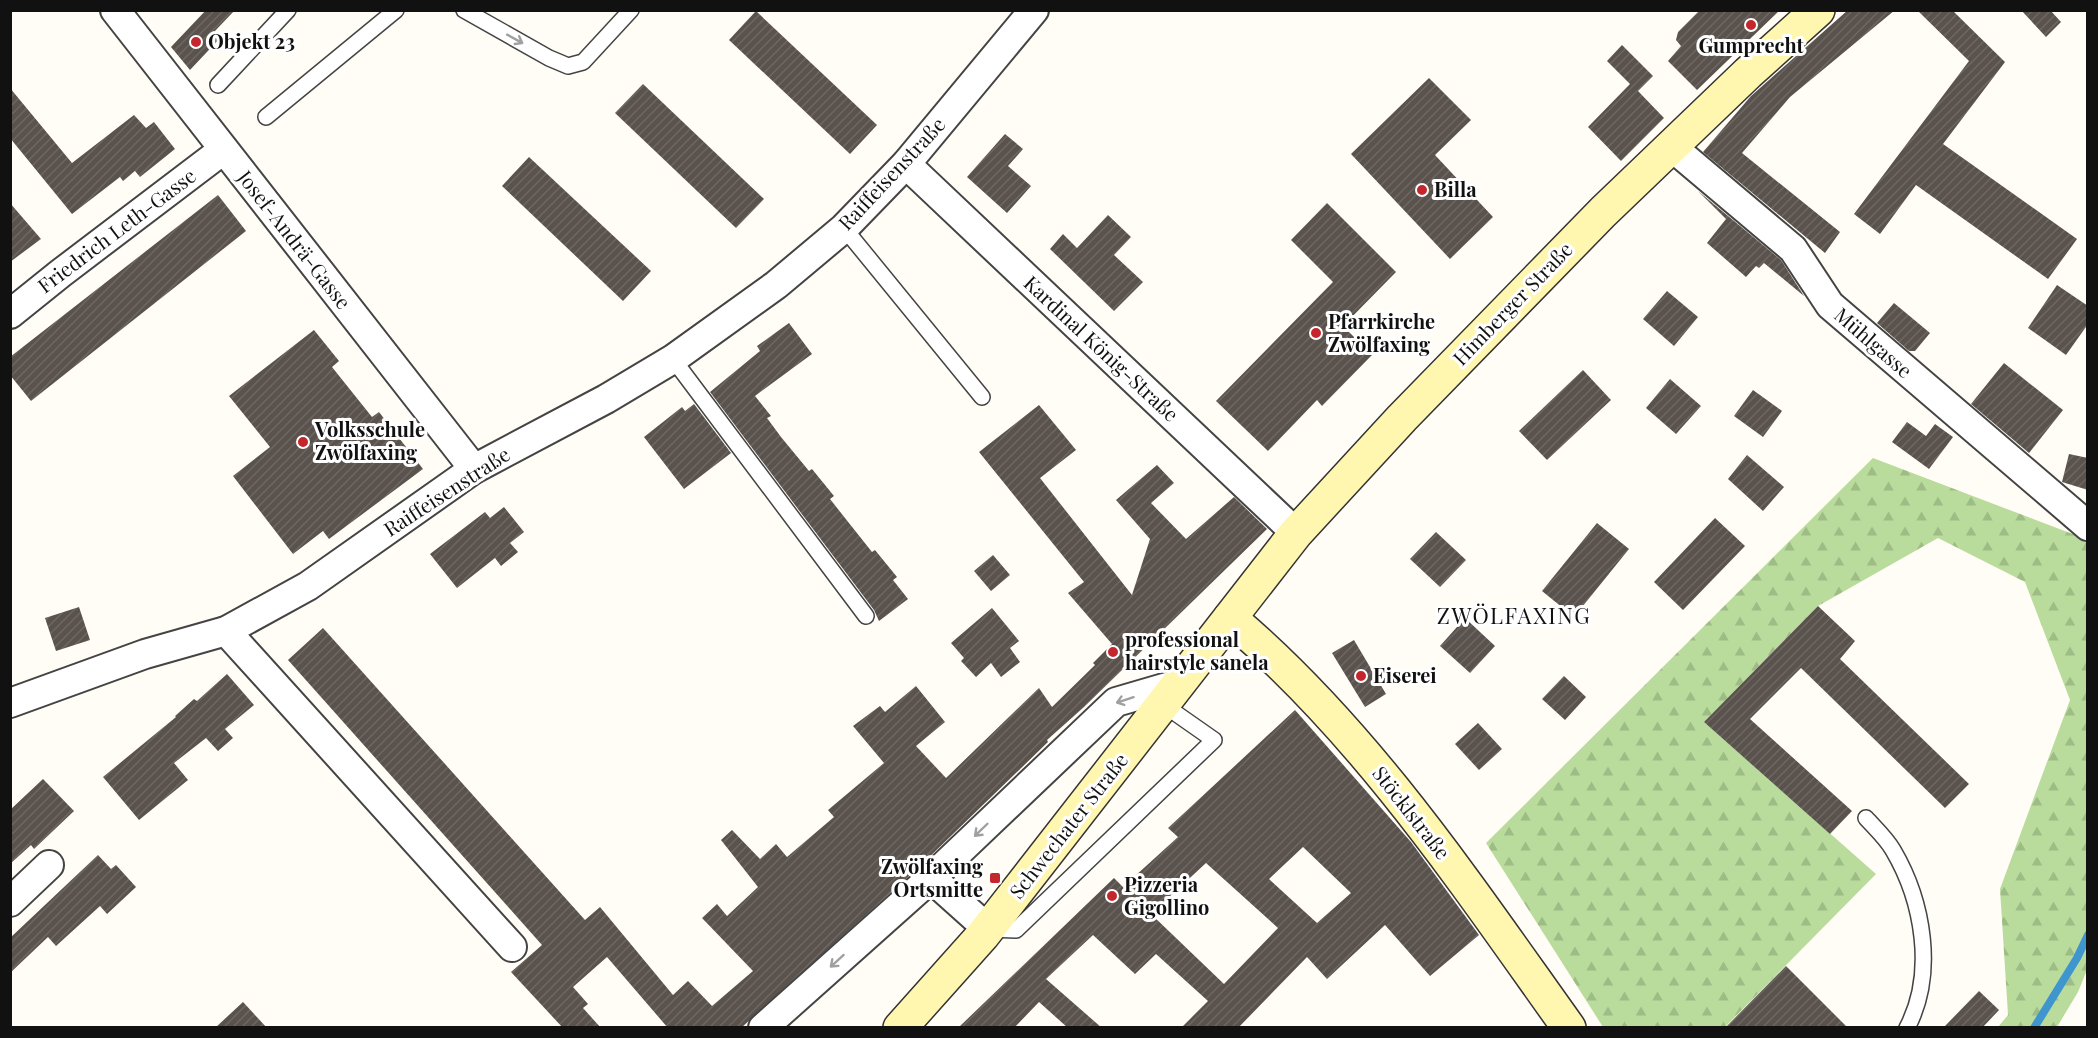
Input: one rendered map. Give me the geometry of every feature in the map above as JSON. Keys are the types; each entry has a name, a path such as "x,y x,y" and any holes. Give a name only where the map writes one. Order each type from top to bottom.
{"main road":[{"name":"Himberger Straße","path":"1230,618 1296,533 1402,418 1603,212 1748,73 1818,10"},
{"name":"Schwechater Straße","path":"900,1028 988,929 1230,618"},
{"name":"Stöcklstraße","path":"1230,618 1292,674 1383,776 1467,886 1569,1028"}],"street":[{"name":"Josef-Andrä-Gasse","path":"115,10 474,469"},
{"name":"Raiffeisenstraße","path":"10,704 145,654 226,631 308,586 474,469 606,399 673,359 776,285 844,228 906,164 1034,10"},
{"name":"Mühlgasse","path":"1672,147 1793,249 1830,305 2088,526"},
{"name":"Friedrich Leth-Gasse","path":"10,314 223,150"},
{"name":"Kardinal König-Straße","path":"906,164 1296,533"},
{"path":"226,631 512,947"},
{"path":"763,1028 931,878 1116,702 1172,694"},
{"path":"10,902 49,865"},
{"path":"931,878 988,929"}],"lane":[{"path":"218,85 288,10"},
{"path":"266,117 396,10"},
{"path":"464,10 549,58 568,66 583,62 631,10"},
{"path":"844,228 982,398"},
{"path":"673,359 866,616"},
{"path":"988,929 1016,930 1214,740 1172,694"},
{"path":"1866,818 1892,848 1910,883 1924,947 1917,1009 1907,1028"}],"green space":[{"path":"1873,458 2083,538 2087,537 2087,970 2078,992 2057,1027 1998,1027 2008,1015 2000,889 2070,700 2025,582 1938,538 1818,606 1704,722 1876,874 1725,1027 1603,1027 1486,843"}],"building":[{"name":"Objekt 23","path":"206,10 235,10 215,31 221,37 190,70 171,47"},
{"path":"1700,10 1780,10 1697,90 1668,61 1681,46 1676,40 1678,32"},
{"path":"1848,10 1895,10 1790,97 1742,153 1840,232 1825,253 1703,152 1751,96"},
{"path":"1917,10 1952,10 2005,62 1943,144 2077,239 2048,279 1916,185 1880,234 1854,214 1969,61"},
{"path":"2021,10 2050,10 2061,22 2046,37"},
{"path":"756,11 877,125 850,154 729,40"},
{"path":"1622,45 1653,76 1638,91 1664,118 1621,161 1588,127 1630,84 1607,61"},
{"path":"1429,78 1471,120 1435,155 1493,217 1450,259 1351,154"},
{"path":"643,84 764,199 736,228 615,113"},
{"path":"10,88 72,163 134,115 146,128 154,122 175,149 140,177 135,171 123,181 120,177 72,214 10,138"},
{"path":"1005,134 1023,149 1008,166 1031,186 1007,213 967,177"},
{"path":"529,157 651,271 623,301 502,186"},
{"path":"1698,191 1781,260 1804,296 1764,263 1759,268 1756,266 1746,277 1707,243 1726,219"},
{"path":"218,195 246,231 31,401 10,375 10,357"},
{"path":"10,203 41,239 10,262"},
{"name":"Pfarrkirche Zwölfaxing","path":"1327,203 1396,272 1343,326 1372,355 1322,406 1317,400 1268,451 1216,401 1333,282 1291,240"},
{"path":"1108,215 1131,237 1114,255 1143,282 1114,311 1050,249 1063,234 1077,248"},
{"path":"2057,285 2088,306 2088,324 2066,355 2028,328"},
{"path":"1667,291 1698,317 1674,346 1643,319"},
{"path":"1894,303 1930,333 1915,351 1909,351 1877,323"},
{"path":"789,323 812,354 755,396 771,416 767,418 781,437 809,471 812,469 834,496 830,499 872,552 875,550 897,577 893,580 908,599 879,621 874,610 710,392 760,351 757,346"},
{"name":"Volksschule Zwölfaxing","path":"314,330 339,361 332,367 372,417 379,412 423,469 329,539 323,531 293,554 233,476 270,447 229,396"},
{"path":"2004,363 2063,410 2029,453 1971,404"},
{"path":"1583,370 1611,400 1547,460 1519,431"},
{"path":"1670,379 1701,406 1676,434 1646,408"},
{"path":"1753,390 1782,411 1763,437 1734,416"},
{"path":"694,404 731,453 684,489 644,437 682,407 685,411"},
{"path":"1039,405 1076,450 1040,478 1132,595 1150,539 1116,500 1157,465 1174,483 1151,503 1186,539 1234,497 1267,529 1047,740 1048,742 920,866 741,1028 668,1028 607,957 573,987 588,1004 583,1008 601,1028 563,1028 511,972 542,945 288,660 323,628 585,920 600,907 673,995 688,981 712,1006 753,971 702,918 717,904 727,916 758,887 721,840 732,830 760,859 776,844 787,857 834,817 828,810 884,763 853,726 880,706 885,712 916,686 945,722 916,746 946,778 1039,688 1052,707 1095,665 1093,663 1112,644 1068,593 1084,582 979,452"},
{"path":"1907,422 1926,436 1935,424 1953,437 1929,469 1892,442"},
{"path":"2069,454 2088,458 2088,490 2062,482"},
{"path":"1747,455 1784,487 1763,511 1728,479"},
{"path":"504,507 524,532 510,543 518,552 501,566 495,558 457,588 430,554 485,512 490,518"},
{"path":"1715,518 1745,546 1683,610 1654,582"},
{"path":"1597,523 1629,549 1574,617 1542,591"},
{"path":"1436,532 1466,560 1440,587 1410,559"},
{"path":"993,555 1010,575 991,591 974,571"},
{"path":"1818,606 1855,641 1840,659 1969,784 1945,808 1801,668 1750,719 1852,811 1830,834 1704,722"},
{"path":"79,607 90,640 56,651 45,618"},
{"path":"992,608 1019,641 1010,648 1020,662 1001,677 991,663 976,677 961,661 964,658 951,643"},
{"path":"1465,618 1495,646 1470,673 1440,646"},
{"name":"Eiserei","path":"1354,640 1386,694 1365,707 1332,653"},
{"path":"227,674 254,705 225,729 233,738 218,751 206,738 174,763 188,780 139,820 103,777 176,717 194,699 197,701"},
{"path":"1564,676 1586,697 1565,720 1542,699"},
{"path":"1295,710 1411,842 1479,935 1430,976 1385,925 1327,979 1307,957 1238,1028 1181,1028 1208,1001 1156,954 1135,974 1093,935 1046,979 1102,1028 1068,1028 1039,1002 1014,1028 958,1028 1114,878 1123,887 1178,837 1168,828","holes":["1303,847 1351,893 1317,923 1269,879","1206,863 1278,928 1224,984 1151,914"]},
{"path":"1478,723 1502,749 1479,770 1455,744"},
{"path":"43,779 74,811 34,849 31,845 10,864 10,810"},
{"path":"98,855 111,869 116,865 136,887 107,914 100,906 56,946 48,937 10,973 10,938"},
{"path":"1786,966 1848,1028 1725,1028"},
{"path":"1979,991 1999,1010 1982,1028 1943,1028"},
{"path":"243,1002 267,1028 215,1028"}],"waterway":[{"path":"2034,1028 2077,958 2088,935"}],"place":[{"name":"Gumprecht","path":"1751,25"},
{"name":"Objekt 23","path":"196,42"},
{"name":"Billa","path":"1422,190"},
{"name":"Pfarrkirche Zwölfaxing","path":"1316,333"},
{"name":"Volksschule Zwölfaxing","path":"303,442"},
{"name":"professional hairstyle sanela","path":"1113,652"},
{"name":"Eiserei","path":"1361,676"},
{"name":"Zwölfaxing Ortsmitte","path":"995,878"},
{"name":"Pizzeria Gigollino","path":"1112,896"}],"district":[{"name":"ZWÖLFAXING","path":"1514,616"}]}
